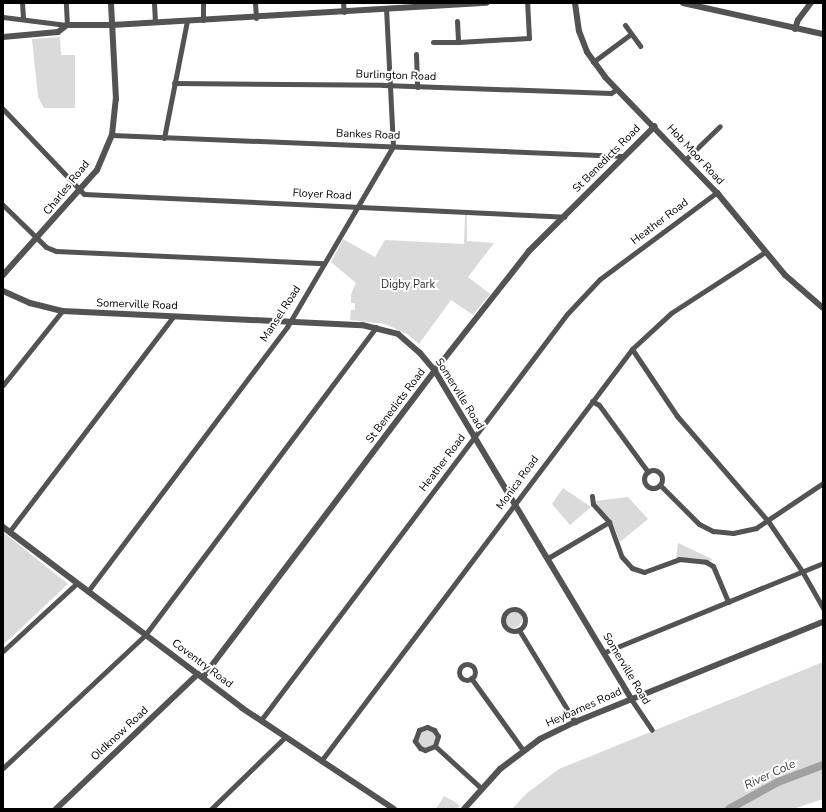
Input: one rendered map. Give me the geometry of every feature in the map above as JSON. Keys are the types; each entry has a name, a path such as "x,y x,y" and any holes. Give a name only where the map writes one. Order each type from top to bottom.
{"street":[{"path":"22,3 23,19"},
{"path":"66,3 67,25"},
{"name":"Charles Road","path":"3,275 38,239 96,170 112,135 116,99 111,3"},
{"path":"154,3 155,22"},
{"path":"203,3 203,20"},
{"path":"255,3 256,18"},
{"path":"343,3 344,12"},
{"path":"3,17 67,25 112,25 256,18 386,9 400,6 486,3"},
{"path":"433,42 529,38 527,3"},
{"name":"Hob Moor Road","path":"575,3 579,31 593,62 617,89 655,126 717,192 785,275 823,308"},
{"path":"683,3 823,34"},
{"path":"713,10 715,3"},
{"path":"795,29 798,20 811,3"},
{"path":"386,9 393,146"},
{"path":"164,138 187,21"},
{"path":"457,21 458,42"},
{"path":"3,38 58,32 67,25"},
{"path":"625,25 640,46"},
{"path":"593,62 631,34"},
{"path":"416,54 417,86"},
{"name":"Burlington Road","path":"174,83 417,86 611,94 617,89"},
{"path":"3,109 80,190"},
{"name":"St Benedicts Road","path":"200,676 529,252 623,156 655,126"},
{"path":"686,159 720,126"},
{"name":"Bankes Road","path":"112,135 623,156"},
{"name":"Mansel Road","path":"88,591 290,322 393,146"},
{"name":"Floyer Road","path":"80,190 84,194 564,216"},
{"name":"Heather Road","path":"261,720 567,314 592,288 717,192"},
{"path":"3,205 46,247 56,251 324,263"},
{"name":"Monica Road","path":"321,761 632,349 671,313 765,252"},
{"name":"Somerville Road","path":"3,291 30,303 62,312 376,327 398,334 408,342 435,372 474,437 487,455 487,461 516,503 605,652 631,699 652,730"},
{"path":"3,385 62,312"},
{"path":"10,532 173,317"},
{"path":"3,768 145,635 376,327"},
{"path":"632,349 677,416 768,521 802,572 823,608"},
{"path":"592,401 599,406 648,472"},
{"path":"648,472 654,471 660,474 662,480 660,485"},
{"path":"648,472 645,476 646,484 652,488 660,485"},
{"path":"660,485 692,519 713,531 743,533 768,521 823,483"},
{"path":"592,496 593,504 609,522 622,557 632,568 644,572 679,559 706,562 715,569 728,602"},
{"path":"548,558 609,522"},
{"name":"Coventry Road","path":"3,527 145,635 285,738 394,809"},
{"path":"605,652 823,563"},
{"path":"3,651 77,583"},
{"path":"515,608 523,613 525,622 519,630 510,631 503,624 503,615 506,611 515,608"},
{"name":"Heybarnes Road","path":"464,809 481,788 522,750 575,722 823,622"},
{"path":"519,630 575,722"},
{"name":"Oldknow Road","path":"56,809 200,676"},
{"path":"471,678 522,750"},
{"path":"428,727 434,730 438,736 435,746 426,750 420,748 415,740 419,730 428,727"},
{"path":"211,809 285,738"},
{"path":"435,746 481,788"}],"green space":[{"path":"60,37 61,55 75,55 75,108 44,108 38,97 32,39"},
{"name":"Digby Park","path":"465,215 467,215 467,241 494,243 468,277 490,294 473,315 451,300 419,344 407,334 385,324 350,320 351,310 355,310 355,303 351,303 351,294 356,283 331,262 343,239 375,257 385,240 464,244"},
{"path":"563,488 591,507 570,525 552,504"},
{"path":"628,497 648,519 620,542 614,527 595,501"},
{"path":"3,532 68,584 3,645"},
{"path":"678,543 712,559 711,561 694,558 676,558"},
{"path":"513,610 519,613 522,619 519,625 513,628 507,625 504,619 507,613"},
{"path":"823,662 823,799 793,809 512,809 526,794 559,769"},
{"path":"427,730 433,733 436,739 433,745 427,748 421,745 418,739 421,733"},
{"path":"444,796 460,806 456,809 436,809"}],"waterway":[{"name":"River Cole","path":"729,809 778,782 823,765"}]}
